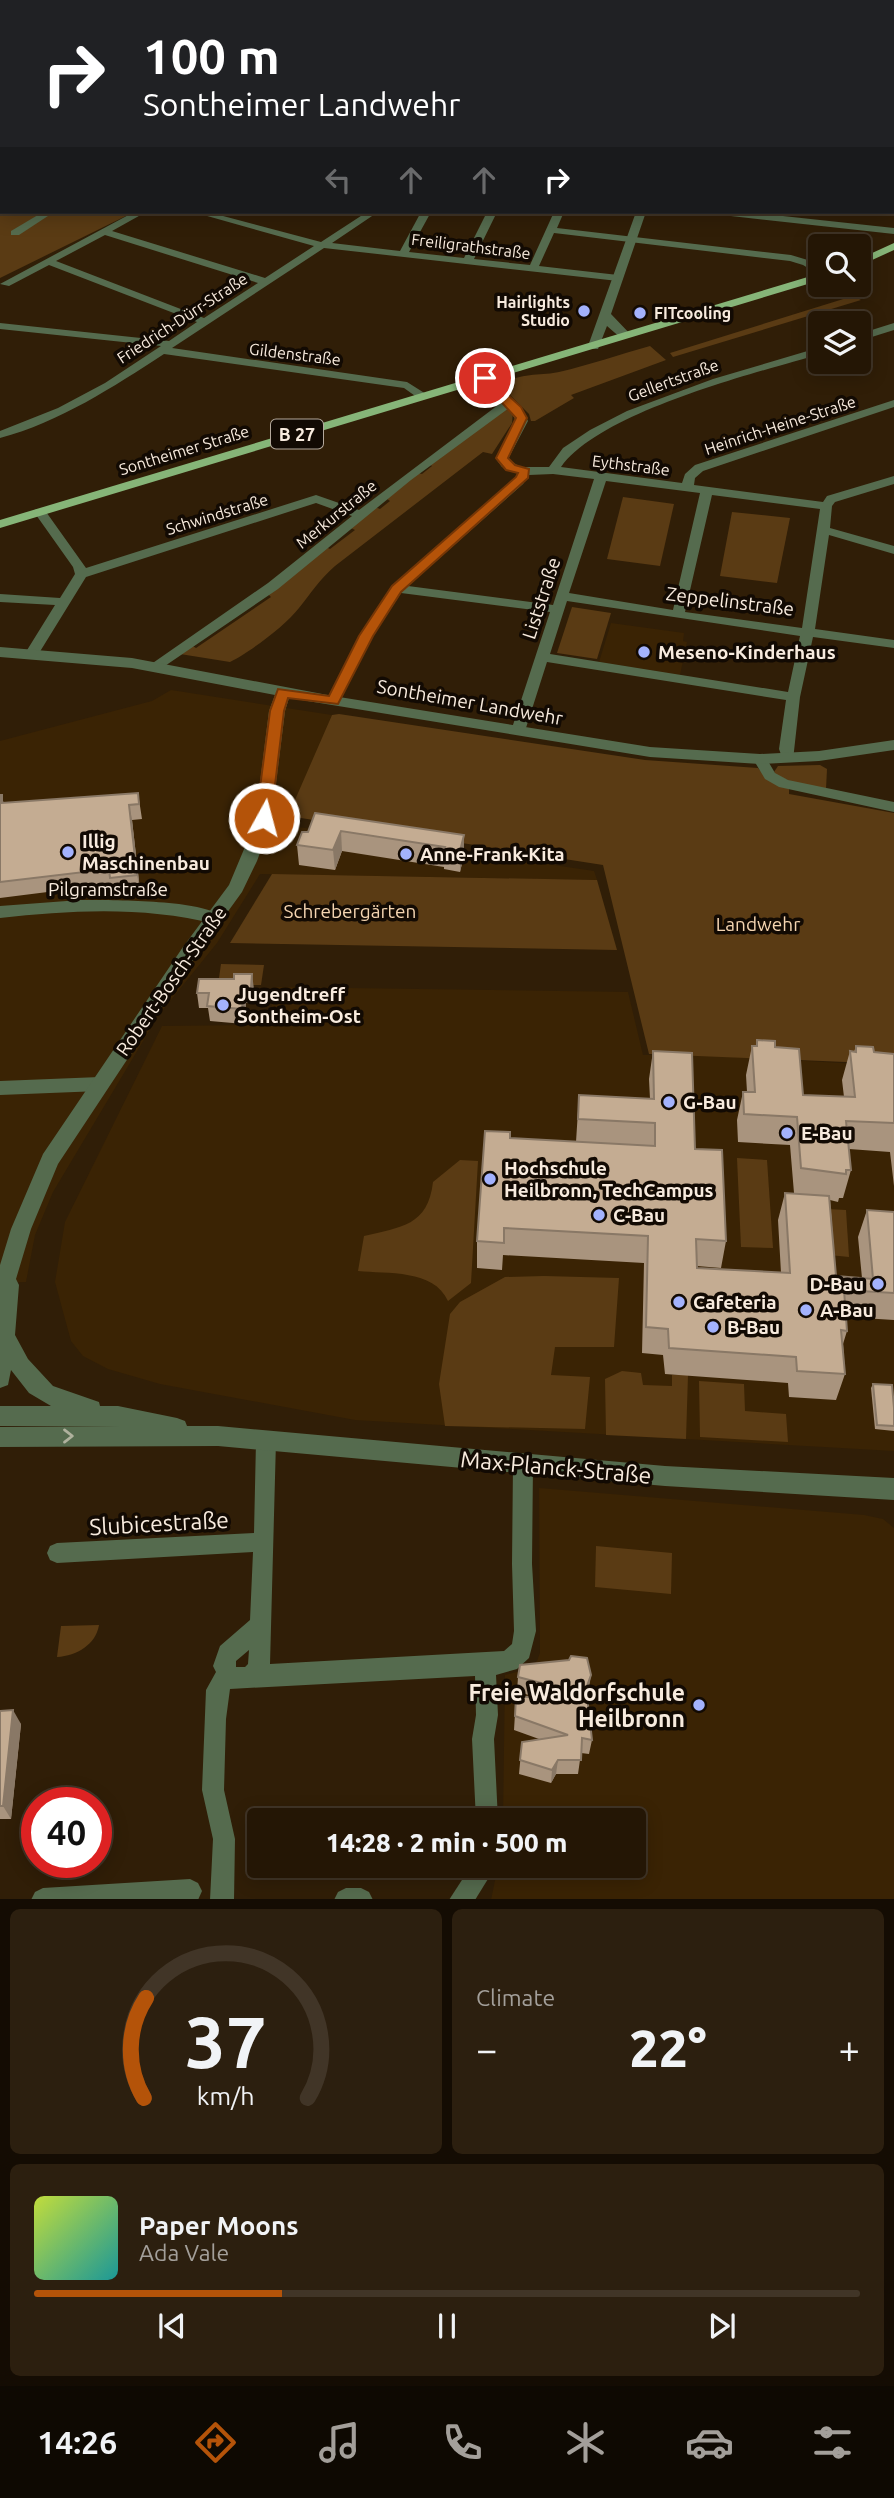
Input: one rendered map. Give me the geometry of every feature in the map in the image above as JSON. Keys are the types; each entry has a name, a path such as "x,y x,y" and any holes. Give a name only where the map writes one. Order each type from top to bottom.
{"main road":[{"path":"871,257 894,247"},
{"name":"Sontheimer Straße","path":"0,524 594,346 808,278"}],"street":[{"path":"15,233 46,214"},
{"path":"5,284 137,214"},
{"name":"Freiligrathstraße","path":"205,214 321,245 618,278"},
{"name":"Friedrich-Dürr-Straße","path":"0,435 92,395 370,214"},
{"path":"403,254 425,214"},
{"path":"468,261 491,214"},
{"path":"533,269 558,214"},
{"path":"594,346 641,214"},
{"path":"739,214 894,232"},
{"path":"551,230 791,258 808,264"},
{"path":"105,232 266,282"},
{"path":"50,262 206,322"},
{"path":"605,313 611,323 626,335"},
{"path":"871,334 894,326"},
{"name":"Gildenstraße","path":"1,328 165,347 401,384 412,386 422,396"},
{"name":"Gellertstraße","path":"553,470 559,460 592,433 645,407 808,354"},
{"path":"333,701 366,636 397,589 519,481 524,471 510,468 502,458 522,421 517,410 485,378"},
{"name":"Merkurstraße","path":"154,667 273,586 455,439 509,402"},
{"name":"Heinrich-Heine-Straße","path":"687,488 692,473 706,465 894,403"},
{"name":"Eythstraße","path":"524,471 553,470 826,506"},
{"name":"Liststraße","path":"518,731 601,477"},
{"path":"788,757 793,697 802,670 826,506 831,499 894,480"},
{"path":"678,615 707,490"},
{"name":"Schwindstraße","path":"81,574 316,499 361,515"},
{"path":"31,655 81,574 79,567 40,512"},
{"path":"824,530 894,550"},
{"path":"397,589 556,609"},
{"name":"Zeppelinstraße","path":"562,596 678,615 894,643"},
{"path":"0,598 65,602"},
{"name":"Sontheimer Landwehr","path":"0,652 109,660 333,701 650,752 760,759 819,756 894,745"},
{"path":"542,657 793,697"},
{"name":"Robert-Bosch-Straße","path":"0,1298 13,1254 50,1160 188,952 236,888 263,823 277,711 283,692"},
{"path":"760,759 770,776 784,785 894,807"},
{"name":"Pilgramstraße","path":"0,912 97,907 181,909 215,918"},
{"path":"0,1088 100,1084"},
{"name":"Robert-Bosch-Straße","path":"0,1378 13,1254"},
{"path":"4,1336 23,1372 52,1398 118,1416"},
{"name":"Max-Planck-Straße","path":"218,1436 0,1435 0,1416 118,1416 218,1436 266,1441 665,1476 894,1489"},
{"path":"255,1675 259,1670 266,1441"},
{"path":"261,1625 228,1654 224,1666 230,1678 509,1661 520,1650 523,1642 523,1464"},
{"name":"Slubicestraße","path":"57,1553 263,1542"},
{"path":"485,1664 487,1715 483,1739 486,1808"},
{"path":"222,1899 224,1839 214,1803 214,1743 217,1690 227,1674"},
{"path":"461,1899 476,1878"},
{"path":"43,1899 190,1891"},
{"path":"346,1899 361,1899"}],"shaded area":[{"name":"Meseno-Kinderhaus","path":"611,623 684,633 683,641 687,642 680,675 599,662"},
{"path":"171,690 332,715 285,825 594,871 597,880 260,874 217,943 158,1016 53,1192 35,1235 26,1282 0,1283 0,741 152,701"},
{"name":"Hochschule Heilbronn, TechCampus","path":"274,987 628,992 643,1055 699,1055 894,1066 894,1451 355,1420 160,1384 108,1369 83,1356 71,1341 55,1282 65,1222 162,1026 269,1025"},
{"name":"Freie Waldorfschule Heilbronn","path":"539,1488 864,1515 883,1519 894,1528 894,1899 491,1899 496,1878 646,1878 646,1808 503,1808 505,1675 528,1669 537,1661 540,1653"}],"green space":[{"path":"0,214 130,214 0,278"},
{"path":"850,297 861,300 825,311 808,311 808,316 673,357 670,353"},
{"path":"650,346 666,360 571,395 574,398 535,421 531,421 529,414 502,387 521,377 559,372"},
{"path":"507,407 513,411 512,423 492,454 483,452 335,566 293,615 267,638 230,662 180,654 191,645 196,648 271,597 268,594 326,547 330,549 355,530 351,528 375,507 380,509 390,501 387,499 418,473 422,474 432,466 429,464"},
{"path":"623,497 674,504 660,566 607,559"},
{"path":"732,512 790,518 777,583 720,576"},
{"path":"572,607 611,613 597,659 557,653"},
{"name":"Landwehr","path":"332,715 645,760 758,768 766,777 789,789 789,794 894,813 894,1064 649,1054 603,865 288,816"},
{"path":"820,765 827,769 826,789 794,783 774,772 778,766"},
{"name":"Schrebergärten","path":"272,874 597,880 617,950 230,943"},
{"path":"221,964 264,965 261,985 218,985"},
{"path":"737,1158 767,1160 773,1248 741,1247"},
{"path":"460,1160 478,1161 471,1283 448,1301 432,1283 421,1278 396,1273 358,1271 364,1236 401,1227 419,1216 430,1197 433,1182"},
{"path":"827,1209 846,1210 849,1257 829,1255"},
{"path":"505,1277 619,1278 614,1347 555,1347 551,1375 590,1377 585,1429 445,1426 439,1384 450,1314 460,1302"},
{"path":"622,1371 641,1373 643,1385 672,1386 672,1375 688,1375 686,1439 606,1435 605,1379"},
{"path":"699,1381 744,1384 745,1411 786,1414 788,1442 700,1437"},
{"path":"596,1546 672,1553 671,1594 595,1587"},
{"path":"99,1625 94,1638 84,1648 57,1657 61,1626"}],"building":[{"name":"Illig Maschinenbau","path":"138,793 139,804 129,805 137,875 110,878 109,869 0,882 0,795 2,803"},
{"path":"315,813 464,835 460,851 341,831 333,850 297,845 302,832 308,832"},
{"path":"234,974 252,974 251,988 244,988 242,1009 207,1006 209,993 197,993 199,979 234,979"},
{"path":"757,1040 775,1041 775,1047 799,1049 803,1095 855,1097 850,1051 856,1052 856,1046 873,1047 874,1052 894,1054 894,1123 846,1121 851,1170 846,1170 846,1174 801,1168 797,1117 744,1114 743,1092 755,1092 752,1046 757,1046"},
{"path":"653,1051 692,1053 695,1149 722,1150 726,1241 696,1239 697,1268 790,1273 785,1193 829,1196 836,1276 873,1279 867,1210 894,1212 894,1293 844,1290 847,1331 841,1330 845,1374 797,1371 796,1357 669,1348 668,1329 646,1327 648,1236 504,1228 504,1243 477,1241 485,1131 510,1132 510,1138 655,1146 655,1123 578,1119 579,1095 654,1099"},
{"path":"873,1384 892,1385 894,1426 877,1425"},
{"path":"571,1656 587,1658 591,1675 584,1694 518,1677 520,1665 569,1660"},
{"path":"587,1696 592,1740 582,1738 581,1760 558,1760 552,1770 520,1760 522,1742 568,1735 515,1716 516,1697"},
{"path":"13,1710 3,1806 0,1806 0,1711"}],"place":[{"name":"Hairlights Studio","path":"584,311"},
{"name":"FITcooling","path":"640,313"},
{"name":"Meseno-Kinderhaus","path":"644,652"},
{"name":"Illig Maschinenbau","path":"68,852"},
{"name":"Anne-Frank-Kita","path":"406,854"},
{"name":"Jugendtreff Sontheim-Ost","path":"223,1005"},
{"name":"G-Bau","path":"669,1102"},
{"name":"E-Bau","path":"787,1133"},
{"name":"Hochschule Heilbronn, TechCampus","path":"490,1179"},
{"name":"C-Bau","path":"599,1215"},
{"name":"D-Bau","path":"878,1284"},
{"name":"Cafeteria","path":"679,1302"},
{"name":"A-Bau","path":"806,1310"},
{"name":"B-Bau","path":"713,1327"},
{"name":"Freie Waldorfschule Heilbronn","path":"699,1705"}],"route":[{"path":"264,818 277,711 283,692 333,701 366,636 397,589 414,571 522,478 524,471 510,468 502,461 503,453 522,418 485,378"}]}
